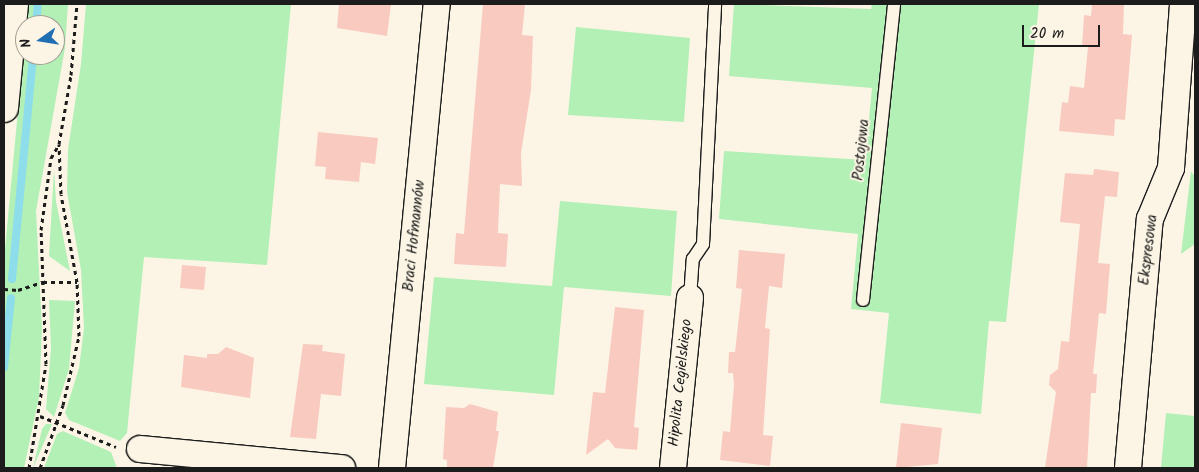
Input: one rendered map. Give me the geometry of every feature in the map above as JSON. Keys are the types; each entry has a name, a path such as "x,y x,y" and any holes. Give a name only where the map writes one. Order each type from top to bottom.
{"street":[{"path":"4,108 14,4"},
{"name":"Braci Hofmannów","path":"392,468 437,4"},
{"name":"Ekspresowa","path":"1128,468 1150,219 1171,168 1183,4"},
{"name":"Hipolita Cegielskiego","path":"673,468 690,298"},
{"path":"140,449 342,468"}],"lane":[{"path":"690,298 693,259 703,244 715,4"},
{"name":"Postojowa","path":"863,300 894,4"}],"path":[{"path":"40,468 57,422 79,336 78,282 61,194 59,144 71,75 77,4"},
{"path":"29,468 40,416 46,326 41,230 51,158 59,144"},
{"path":"4,289 18,290 43,282 78,282"},
{"path":"40,416 105,444 140,449"}],"green space":[{"path":"28,4 68,4 65,48 65,15 27,15"},
{"path":"86,4 291,4 267,265 144,257 127,433 120,441 69,420 65,413 79,368 84,328 81,270 67,192 68,149 81,64"},
{"path":"734,4 871,9 872,4 1039,4 1006,322 989,321 981,414 880,403 889,313 851,309 858,234 719,219 724,151 865,160 872,88 729,76"},
{"path":"576,27 690,38 684,122 568,115"},
{"path":"22,65 62,65 36,211 42,329 39,397 24,468 4,468 4,260"},
{"path":"54,169 56,201 70,271 49,256"},
{"path":"1191,171 1195,177 1195,244 1181,254"},
{"path":"560,201 677,211 671,296 564,287 554,395 424,384 434,277 552,286"},
{"path":"49,300 75,301 69,369 54,417 46,409 51,348"},
{"path":"1166,413 1195,416 1195,468 1161,468"},
{"path":"46,424 52,424 33,468 42,429"},
{"path":"63,431 111,452 117,468 44,468 57,434"}],"building":[{"path":"339,4 391,4 387,36 337,28"},
{"path":"483,4 525,4 522,35 533,36 531,90 521,153 522,186 500,184 498,233 508,234 506,267 454,264 456,233 464,234"},
{"path":"1092,4 1124,4 1123,34 1132,35 1125,120 1115,119 1114,136 1059,131 1062,102 1068,103 1070,86 1084,88 1088,47 1082,47 1084,15 1091,16"},
{"path":"318,132 378,138 375,164 361,162 359,182 325,179 326,167 315,166"},
{"path":"1094,169 1119,172 1117,197 1105,196 1098,263 1110,264 1106,314 1099,313 1093,374 1097,374 1096,393 1091,393 1087,468 1045,468 1056,392 1049,385 1050,375 1058,369 1061,341 1069,342 1080,224 1060,222 1065,173 1093,175"},
{"path":"739,250 785,254 782,288 769,286 765,328 770,329 763,435 773,436 770,466 720,460 723,431 730,432 734,385 733,373 728,373 729,352 735,352 742,289 736,288"},
{"path":"182,265 206,267 204,290 180,288"},
{"path":"615,307 644,310 634,427 639,428 637,450 615,448 608,439 586,455 593,392 605,393"},
{"path":"303,344 323,345 322,351 345,354 341,396 321,394 316,439 290,437"},
{"path":"226,347 254,358 250,398 181,387 184,355 207,358 207,354 218,354"},
{"path":"470,404 498,412 496,431 499,431 493,468 447,468 447,460 443,459 446,407 464,408"},
{"path":"901,423 942,428 938,464 896,468"}],"waterway":[{"path":"37,15 38,4"},
{"path":"12,279 32,65"},
{"path":"4,367 11,298"}]}
